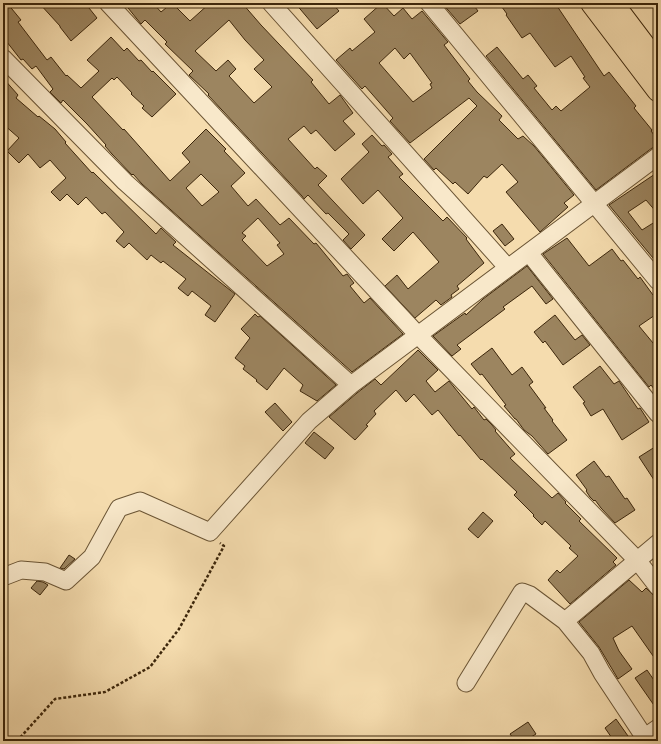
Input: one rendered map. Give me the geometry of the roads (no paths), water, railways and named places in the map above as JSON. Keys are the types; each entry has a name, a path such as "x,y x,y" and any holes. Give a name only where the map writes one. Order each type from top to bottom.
{"main road":[{"path":"592,3 658,90"},
{"path":"612,3 658,64"}],"street":[{"path":"108,3 418,336 637,560 658,587"},
{"path":"272,3 508,268"},
{"path":"429,3 658,281"},
{"path":"3,58 126,182 351,385"},
{"path":"3,577 21,570 45,572 66,581 92,557 119,508 140,501 210,532 309,421 351,385 658,156"},
{"path":"529,253 658,414"},
{"path":"565,621 658,543"},
{"path":"466,683 522,592 530,594 565,621 591,653 602,673 650,736"}]}
